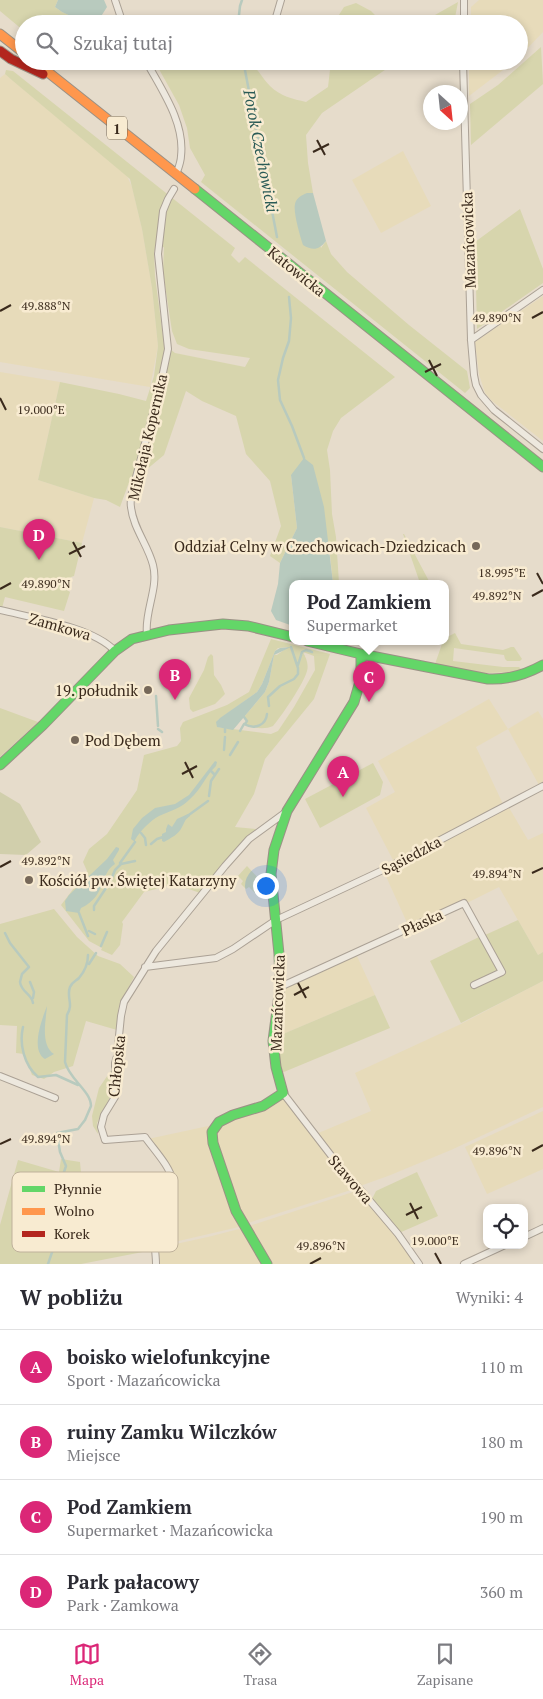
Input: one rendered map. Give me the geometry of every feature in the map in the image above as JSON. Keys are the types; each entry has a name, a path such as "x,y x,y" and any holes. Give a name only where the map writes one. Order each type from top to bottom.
{"street":[{"path":"114,0 120,15"},
{"path":"277,15 281,0"},
{"path":"465,3 472,0"},
{"path":"0,34 15,46"},
{"name":"Katowicka","path":"0,51 15,61"},
{"name":"Katowicka","path":"36,70 58,80"},
{"name":"Katowicka","path":"45,70 540,465 543,473"},
{"path":"151,70 170,106 179,128 182,147 176,175"},
{"name":"Mazańcowicka","path":"463,70 472,340 476,386 486,403 543,449"},
{"name":"Mikołaja Kopernika","path":"147,634 146,625 153,587 154,566 134,523 130,507 132,492 160,387 168,349 158,254 163,211 174,189"},
{"path":"472,340 543,290"},
{"name":"Zamkowa","path":"0,610 88,633 108,643 115,651"},
{"path":"0,765 125,643 147,634 194,627 234,624 289,636"},
{"path":"324,645 496,680 515,678 543,665"},
{"name":"Mazańcowicka","path":"283,1093 276,1067 273,1041 280,987 271,874 274,850 288,811 354,702 361,678 361,654"},
{"name":"Sąsiedzka","path":"276,920 385,869 543,786"},
{"name":"Chłopska","path":"169,1172 145,1137 105,1140 101,1127 104,1115 115,1097 115,1063 118,1056 124,1002 145,967 248,839 288,811"},
{"name":"Płaska","path":"280,987 464,902 502,972 474,985"},
{"path":"145,967 216,958 276,920"},
{"path":"0,1076 55,1098"},
{"path":"268,1264 236,1211 213,1143 212,1132 219,1122 233,1115 263,1106 283,1093"},
{"name":"Stawowa","path":"283,1093 343,1171 360,1188 398,1234 419,1264"},
{"path":"528,1235 543,1228"},
{"path":"464,1264 496,1249"}],"shaded area":[{"path":"0,0 58,0 55,7 70,15 15,15 15,24 0,11"},
{"path":"58,0 104,0 107,7 102,15 68,15 55,7"},
{"path":"479,0 543,0 543,32 528,48 528,15 471,15 471,7"},
{"path":"458,2 456,15 435,15"},
{"path":"356,3 375,15 339,15 344,7"},
{"path":"541,47 543,84 471,145 470,104 498,85 515,70 528,70 528,58"},
{"path":"6,70 13,71 235,248 231,255 239,263 245,257 395,377 341,418 333,431 327,450 339,580 333,580 330,555 291,475 297,528 280,563 270,556 281,526 270,481 246,454 236,416 202,401 186,391 164,455 128,485 120,507 106,500 38,480 60,382 146,401 154,376 158,346 152,288 142,229 130,179 5,74","holes":["164,247 163,272 172,331 177,344 189,349 250,358 245,367 175,353 164,344 155,276 154,251"]},
{"path":"159,70 258,70 270,86 282,95 306,102 328,87 330,70 385,70 322,113 306,135 313,193 307,193 321,248 326,241 331,254 347,272 467,371 470,388 465,393 201,182 205,175 190,148 187,128 179,105"},
{"path":"469,70 503,70 469,96"},
{"path":"5,74 127,176 132,187 142,229 152,288 158,346 150,387 0,362 0,78"},
{"path":"403,151 431,206 381,233 352,180"},
{"path":"307,193 313,193 326,241 316,249 303,245 295,213 297,200"},
{"path":"520,209 543,269 543,283 477,329 475,242"},
{"path":"543,296 543,441 492,401 485,393 479,374 475,342"},
{"path":"0,372 60,382 38,480 94,498 82,543 0,527"},
{"path":"304,458 313,465 324,507 333,580 289,580 289,625 276,620 271,611 278,584 280,563 297,528 291,475"},
{"path":"0,527 82,543 74,576 71,577 67,590 70,592 64,611 5,597 2,608 0,607"},
{"path":"403,534 428,580 419,580"},
{"path":"455,633 461,644 503,650 514,647 522,659 520,661 507,661 504,655 454,648 453,661 519,667 521,669 514,672 487,673 486,675 435,664 442,645 449,645 449,636"},
{"path":"271,639 330,654 314,699 265,759 254,794 235,827 256,829 232,854 200,893 175,884 144,892 122,922 120,945 112,955 101,950 102,948 89,941 61,905 87,871 83,862 89,849 107,834 137,790 144,755 177,746 181,741 180,728 183,722 227,705 249,692","holes":["288,647 274,655 269,682 265,692 244,717 247,721 244,724 251,727 266,728 273,726 292,700 307,671 308,666 303,652 314,656 315,670 278,731 271,734 217,727 218,720 257,692 275,651 278,648"]},
{"path":"291,647 274,655 269,682 265,692 233,730 217,727 216,722 220,718 257,692 275,651 280,648"},
{"path":"211,654 213,656 214,675 225,694 215,704 193,712 190,709 189,698"},
{"path":"489,699 508,729 476,747 503,804 393,860 366,808 395,792 378,761"},
{"path":"0,708 38,722 0,757"},
{"path":"538,711 543,719 543,783 539,785 508,729"},
{"path":"215,761 217,762 216,766 187,802 152,821 140,833 135,842 131,839 133,829 142,818 155,808 175,804 189,795"},
{"path":"373,763 383,782 380,795 320,828 305,799"},
{"path":"0,792 20,804 41,842 26,855 0,854"},
{"path":"508,806 528,840 543,833 543,952 538,955 499,887 467,903 466,900 409,927 384,872"},
{"path":"188,814 190,816 179,832 164,842 162,841 162,834 166,832 168,824 172,827 177,819"},
{"path":"116,847 119,850 113,860 115,864 110,868 95,897 81,908 79,913 66,911 65,901 69,895 107,859"},
{"path":"247,866 260,880 255,885 259,890 255,893 249,887 246,889 241,884 243,881 238,876"},
{"path":"54,909 77,937 98,956 120,964 134,977 119,1006 117,1030 86,1021 73,1066 54,1072 44,1079 32,1075 24,1054 16,1053 17,1026 0,1025 0,924"},
{"path":"518,920 538,955 543,952 543,981 461,1023 430,961 479,937 498,970 470,984 473,989 506,973 485,935"},
{"path":"356,954 375,995 276,1037 282,988"},
{"path":"543,981 543,1107 451,1150 360,1186 316,1134 371,1111 355,1073 461,1024"},
{"path":"375,995 390,1028 279,1074 276,1037"},
{"path":"47,1006 45,1039 54,1054 45,1059 38,1049 38,1034"},
{"path":"112,1069 112,1093 97,1123 98,1134 93,1126 92,1116 99,1088"},
{"path":"283,1096 357,1188 245,1224 216,1142 217,1133 222,1125"},
{"path":"543,1111 543,1169 487,1194 465,1147"},
{"path":"213,1125 210,1132 243,1226 178,1241 178,1172 167,1172 148,1139"},
{"path":"61,1159 80,1162 81,1172 59,1172"},
{"path":"18,1160 59,1172 15,1172"},
{"path":"417,1172 438,1216 399,1233 372,1199 376,1191"},
{"path":"12,1182 12,1252 143,1252 81,1264 0,1264 0,1225"},
{"path":"359,1190 397,1236 417,1264 269,1264 246,1227"},
{"path":"243,1228 265,1264 158,1264 157,1252 178,1252 178,1243"}],"waterway":[{"name":"Potok Czechowicki","path":"239,15 242,0"},
{"name":"Potok Czechowicki","path":"245,70 277,237"},
{"name":"Potok Czechowicki","path":"289,297 291,318 289,341 278,380 280,400 304,458"},
{"name":"Potok Czechowicki","path":"269,706 268,697 280,686 294,679 298,674 298,668 291,647"},
{"path":"298,665 302,652 306,650 312,652 310,651"},
{"path":"156,696 158,726"},
{"name":"Potok Czechowicki","path":"240,731 244,724 252,727 262,724 267,714"},
{"path":"244,717 247,721 245,724"},
{"path":"158,729 162,732"},
{"path":"224,750 225,737"},
{"name":"Potok Czechowicki","path":"230,755 238,742"},
{"name":"Potok Czechowicki","path":"209,796 211,781 219,769"},
{"name":"Potok Czechowicki","path":"211,771 215,775"},
{"name":"Potok Czechowicki","path":"186,817 208,801"},
{"path":"141,833 145,838 146,845"},
{"name":"Potok Czechowicki","path":"151,844 163,837"},
{"path":"120,863 135,842"},
{"name":"Potok Czechowicki","path":"94,910 94,906 110,882 115,870 121,864 135,861"},
{"path":"79,913 88,936"},
{"name":"Potok Czechowicki","path":"89,931 95,934"},
{"path":"101,946 107,932"},
{"path":"5,933 10,943 29,967 22,974 20,982 33,1003"},
{"path":"89,964 96,953"},
{"name":"Potok Czechowicki","path":"64,1172 66,1166 60,1152 57,1133 78,1129 85,1120 91,1106 88,1095 71,1074 65,1062 67,1015 70,1007 69,991 72,984 84,970 88,955"},
{"path":"30,982 34,992 33,998"},
{"path":"23,1027 22,1047 29,1067 33,1072 38,1077 56,1075 78,1085"},
{"name":"Potok Czechowicki","path":"48,1264 52,1252"}],"traffic: fast":[{"path":"195,189 543,467"},
{"path":"0,765 43,725 115,651 132,639 169,630 223,624 248,626 289,636"},
{"path":"324,645 488,679 516,676 530,672 543,665"},
{"path":"267,1264 236,1211 213,1143 212,1132 219,1122 233,1115 263,1106 283,1093 276,1067 273,1041 280,987 279,954 271,874 274,850 287,811 354,702 361,678 361,654"}],"traffic: slow":[{"path":"0,34 15,46"},
{"path":"45,70 195,189"}],"traffic: jam":[{"path":"0,51 15,61"},
{"path":"34,70 43,74"}],"place":[{"name":"Oddział Celny w Czechowicach-Dziedzicach","path":"476,546"},
{"name":"Park pałacowy","path":"39,560"},
{"name":"19. południk","path":"148,690"},
{"name":"ruiny Zamku Wilczków","path":"175,700"},
{"name":"Pod Zamkiem","path":"369,702"},
{"name":"Pod Dębem","path":"75,740"},
{"name":"boisko wielofunkcyjne","path":"343,797"},
{"name":"Kościół pw. Świętej Katarzyny","path":"29,880"}]}
